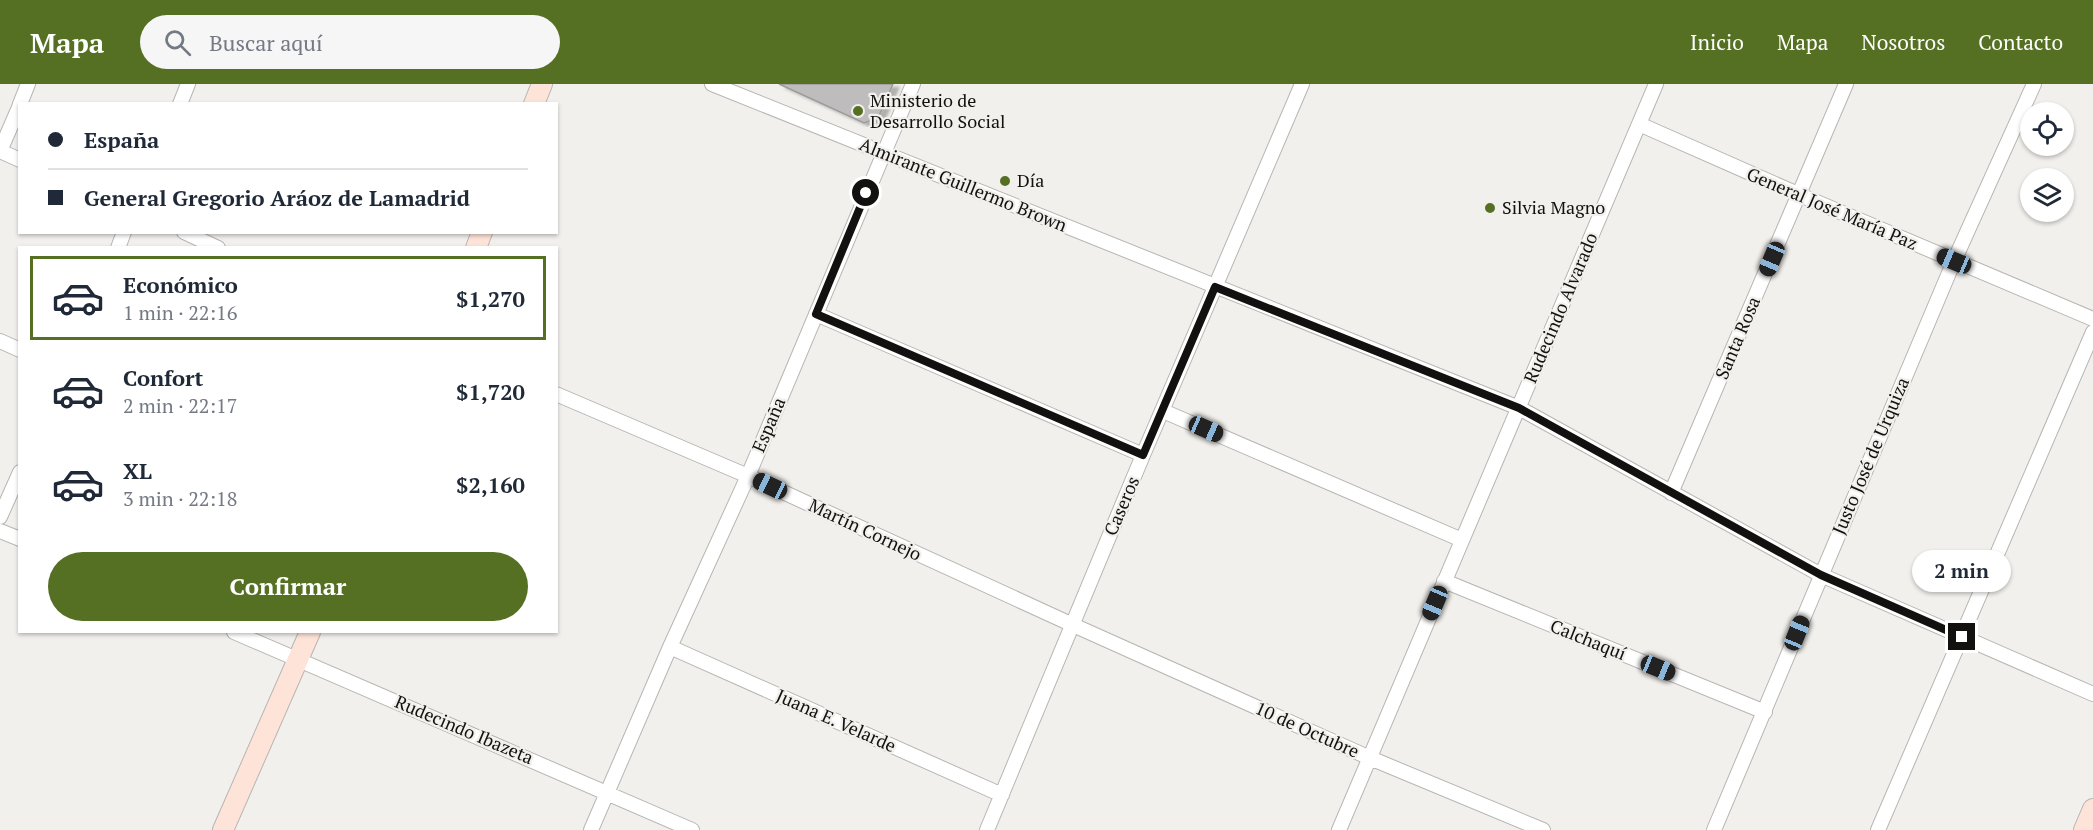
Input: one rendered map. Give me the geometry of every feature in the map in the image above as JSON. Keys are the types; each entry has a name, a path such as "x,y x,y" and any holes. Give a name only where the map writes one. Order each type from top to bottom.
{"main road":[{"path":"535,102 542,84"},
{"path":"223,830 310,633"},
{"path":"2084,830 2093,809"}],"street":[{"path":"21,102 28,84"},
{"path":"181,102 188,84"},
{"name":"Almirante Guillermo Brown","path":"712,84 1519,408 1821,575 2093,694"},
{"name":"España","path":"591,830 670,646 748,476 913,84"},
{"name":"Caseros","path":"987,830 1143,455 1302,84"},
{"name":"Rudecindo Alvarado","path":"1339,830 1656,84"},
{"name":"Santa Rosa","path":"1671,493 1846,84"},
{"name":"Justo José de Urquiza","path":"1714,830 1954,261 2034,84"},
{"path":"18,109 0,151 18,159"},
{"name":"General José María Paz","path":"1639,124 2093,319"},
{"path":"188,234 214,246"},
{"path":"816,314 1143,455"},
{"path":"1878,830 2093,332"},
{"path":"0,341 18,349"},
{"name":"Martín Cornejo","path":"558,395 748,476 1073,625"},
{"path":"1163,411 1462,540"},
{"path":"0,517 18,476"},
{"path":"0,531 18,538"},
{"name":"Calchaquí","path":"1444,581 1765,712"},
{"name":"10 de Octubre","path":"1073,625 1370,758 1543,830"},
{"name":"Rudecindo Ibazeta","path":"236,633 692,830"},
{"name":"Juana E. Velarde","path":"670,646 1002,795"}],"building":[{"name":"Ministerio de Desarrollo Social","path":"779,84 893,84 878,118 864,123"}],"place":[{"name":"Ministerio de Desarrollo Social","path":"858,111"},
{"name":"Día","path":"1005,181"},
{"name":"Silvia Magno","path":"1490,208"}],"route":[{"path":"866,193 816,314 1143,455 1215,287 1519,408 1821,575 1962,637"}]}
